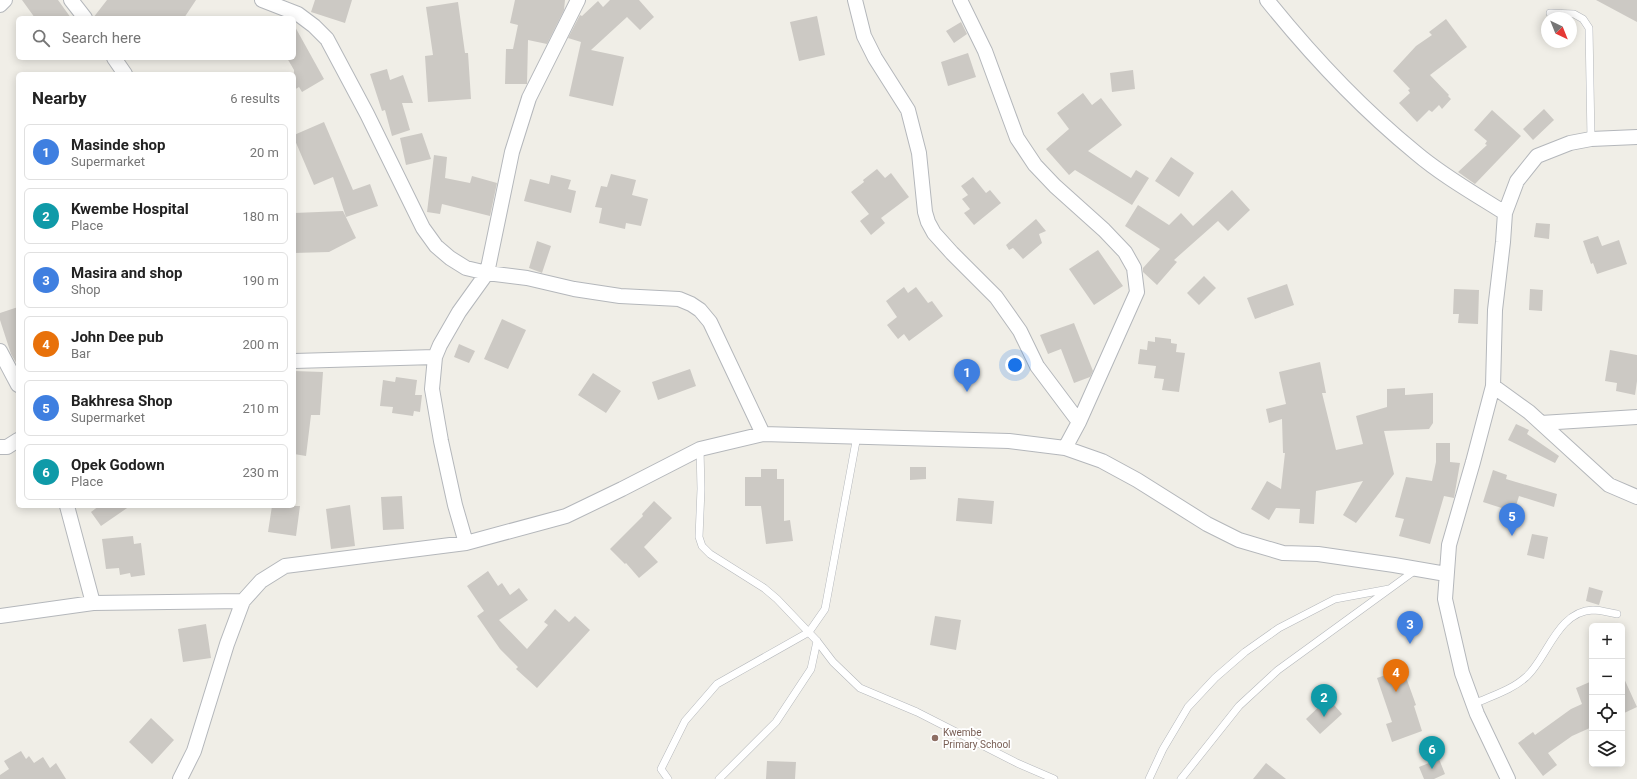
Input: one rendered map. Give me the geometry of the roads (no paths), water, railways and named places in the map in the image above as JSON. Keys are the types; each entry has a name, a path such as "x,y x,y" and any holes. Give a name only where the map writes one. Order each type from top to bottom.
{"street":[{"path":"0,5 5,0"},
{"path":"71,0 83,16"},
{"path":"262,0 298,14 314,26 327,39 367,114 423,228 436,246 450,258 466,268 487,273 527,278 574,289 620,296 679,299 691,304 700,310 710,322 763,434"},
{"path":"466,543 442,448 432,389 435,357 440,345 459,312 487,273 512,152 529,98 578,0"},
{"path":"855,0 864,36 874,58 908,110 919,152 925,212 928,222 934,233 952,253 996,297 1020,331 1037,366 1079,422"},
{"path":"960,0 985,50 1017,138 1035,165 1055,186 1120,246 1134,268 1137,292 1066,448"},
{"path":"1267,0 1328,72 1416,154 1456,182 1505,213"},
{"path":"115,60 124,72"},
{"path":"1508,779 1474,704 1462,673 1445,599 1449,545 1493,386 1494,310 1503,242 1505,213 1516,181 1537,156 1570,143 1591,139 1637,138"},
{"path":"0,352 16,381"},
{"path":"296,361 435,357"},
{"path":"1493,386 1516,401 1609,485 1637,497"},
{"path":"1541,423 1637,417"},
{"path":"180,779 194,751 226,644 243,601 261,581 285,566 466,543 566,516 700,449 763,434 1009,441 1066,448 1102,461 1137,480 1207,524 1239,540 1283,553 1318,554 1446,574"},
{"path":"0,447 7,447 16,441"},
{"path":"68,508 92,603"},
{"path":"0,616 92,603 243,601"}],"lane":[{"path":"1577,16 1583,19 1588,28 1591,139"},
{"path":"668,779 661,769 685,721 717,684 809,632 825,609 857,436"},
{"path":"700,449 701,489 699,537 702,546 710,554 764,588 818,641 833,662 864,690 917,712 1017,763 1054,779"},
{"path":"1181,779 1239,706 1278,670 1417,569"},
{"path":"1156,779 1150,776 1162,749 1188,707 1215,678 1245,652 1279,628 1335,599 1389,589"},
{"path":"1474,704 1517,684 1526,677 1535,667 1557,631 1575,615 1592,610 1617,614"},
{"path":"719,779 776,722 811,669 818,641"}],"place":[{"name":"Masinde shop","path":"967,392"},
{"name":"Bakhresa Shop","path":"1512,536"},
{"name":"Masira and shop","path":"1410,644"},
{"name":"John Dee pub","path":"1396,692"},
{"name":"Kwembe Hospital","path":"1324,717"},
{"name":"Kwembe Primary School","path":"935,738"},
{"name":"Opek Godown","path":"1432,769"}]}
